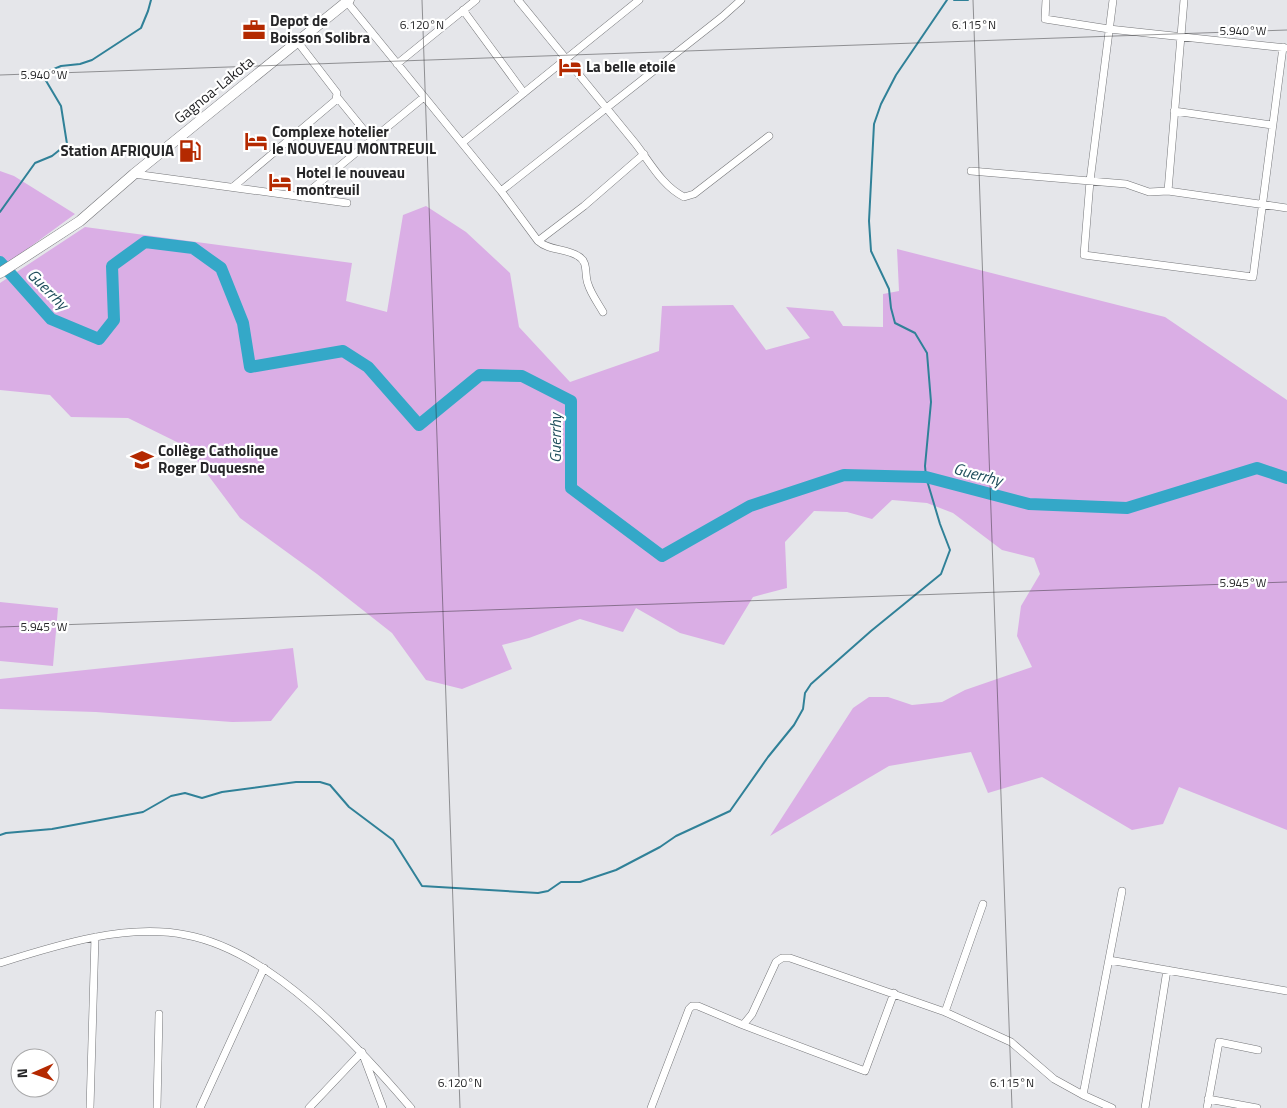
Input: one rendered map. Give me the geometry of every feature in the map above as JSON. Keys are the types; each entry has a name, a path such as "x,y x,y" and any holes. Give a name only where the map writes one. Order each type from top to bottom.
{"main road":[{"name":"Gagnoa-Lakota","path":"0,274 80,221 134,174 343,2"}],"street":[{"path":"397,64 476,0"},
{"path":"518,0 668,186 676,193 684,197 694,194 769,136"},
{"path":"462,143 640,0"},
{"path":"501,191 741,0"},
{"path":"1046,0 1044,19 1109,29 1285,48 1272,125 1253,277 1084,255 1090,181 1109,29 1113,0"},
{"path":"1168,191 1184,0"},
{"path":"343,2 462,143 538,241 544,245 569,251 583,259 586,265 585,276 588,286 603,312"},
{"path":"463,10 524,93"},
{"path":"297,41 372,140"},
{"path":"233,188 338,97"},
{"path":"302,197 424,97"},
{"path":"1174,111 1272,125"},
{"path":"538,241 584,206 644,154"},
{"path":"971,171 1126,184 1150,192 1168,191 1287,208"},
{"path":"134,174 347,204"},
{"path":"1082,1096 1122,891"},
{"path":"945,1012 983,904"},
{"path":"0,963 120,933 161,932 186,934 204,939 240,954 264,968 333,1025 362,1052 411,1108"},
{"path":"90,1108 95,938"},
{"path":"743,1025 752,1014 776,962 782,958 790,958 945,1012 1011,1042 1054,1079 1082,1096 1112,1108"},
{"path":"1110,960 1287,991"},
{"path":"200,1108 264,968"},
{"path":"1145,1108 1167,970"},
{"path":"650,1108 692,1006 698,1006 865,1072 894,993"},
{"path":"157,1108 159,1014"},
{"path":"1207,1108 1219,1042 1258,1050"},
{"path":"310,1108 362,1052"},
{"path":"362,1052 383,1108"},
{"path":"1208,1099 1257,1108"}],"shaded area":[{"path":"0,171 14,176 75,214 0,269"},
{"path":"426,206 466,232 510,273 519,327 570,382 659,351 662,306 733,305 766,350 810,338 786,307 833,311 843,326 883,327 883,294 899,291 897,249 1165,317 1287,400 1287,830 1179,787 1163,824 1132,830 1042,777 988,793 971,752 889,766 770,836 853,708 869,697 888,697 912,705 942,702 965,690 1032,667 1017,636 1021,606 1040,574 1034,558 1002,550 953,513 927,503 892,500 872,519 847,512 814,511 785,542 787,588 753,597 724,645 680,633 636,608 623,632 580,619 529,638 502,645 512,669 462,689 426,680 392,633 317,574 240,518 187,447 128,418 71,417 50,395 0,390 0,283 85,227 352,263 346,301 387,312 403,215"},
{"path":"0,602 58,608 53,666 0,661"},
{"path":"293,648 298,687 271,721 232,722 96,712 0,709 0,679"}],"waterway":[{"path":"0,212 35,163 52,156 67,144 61,106 42,74 61,66 80,64 92,60 141,28 151,0"},
{"path":"0,835 52,829 143,812 171,796 185,793 202,798 222,792 296,782 320,782 330,785 349,807 393,840 422,886 538,893 548,891 561,882 580,882 616,870 660,847 676,836 730,811 768,757 794,725 803,709 805,693 811,684 871,631 941,574 950,550 926,477 925,466 931,402 927,353 915,333 895,323 889,289 871,251 869,221 874,124 881,104 896,75 947,0"},
{"path":"954,0 968,0"},
{"name":"Guerrhy","path":"0,262 51,319 99,339 114,320 112,266 145,242 193,248 221,268 243,323 250,367 343,351 368,367 419,425 480,375 522,376 571,401 571,488 662,556 750,506 844,475 926,477 1029,504 1127,508 1257,468 1287,478"}],"place":[{"name":"Depot de Boisson Solibra","path":"254,30"},
{"name":"La belle etoile","path":"570,67"},
{"name":"Complexe hotelier le NOUVEAU MONTREUIL","path":"256,141"},
{"name":"Station AFRIQUIA","path":"190,151"},
{"name":"Hotel le nouveau montreuil","path":"280,182"},
{"name":"Collège Catholique Roger Duquesne","path":"142,460"}]}
